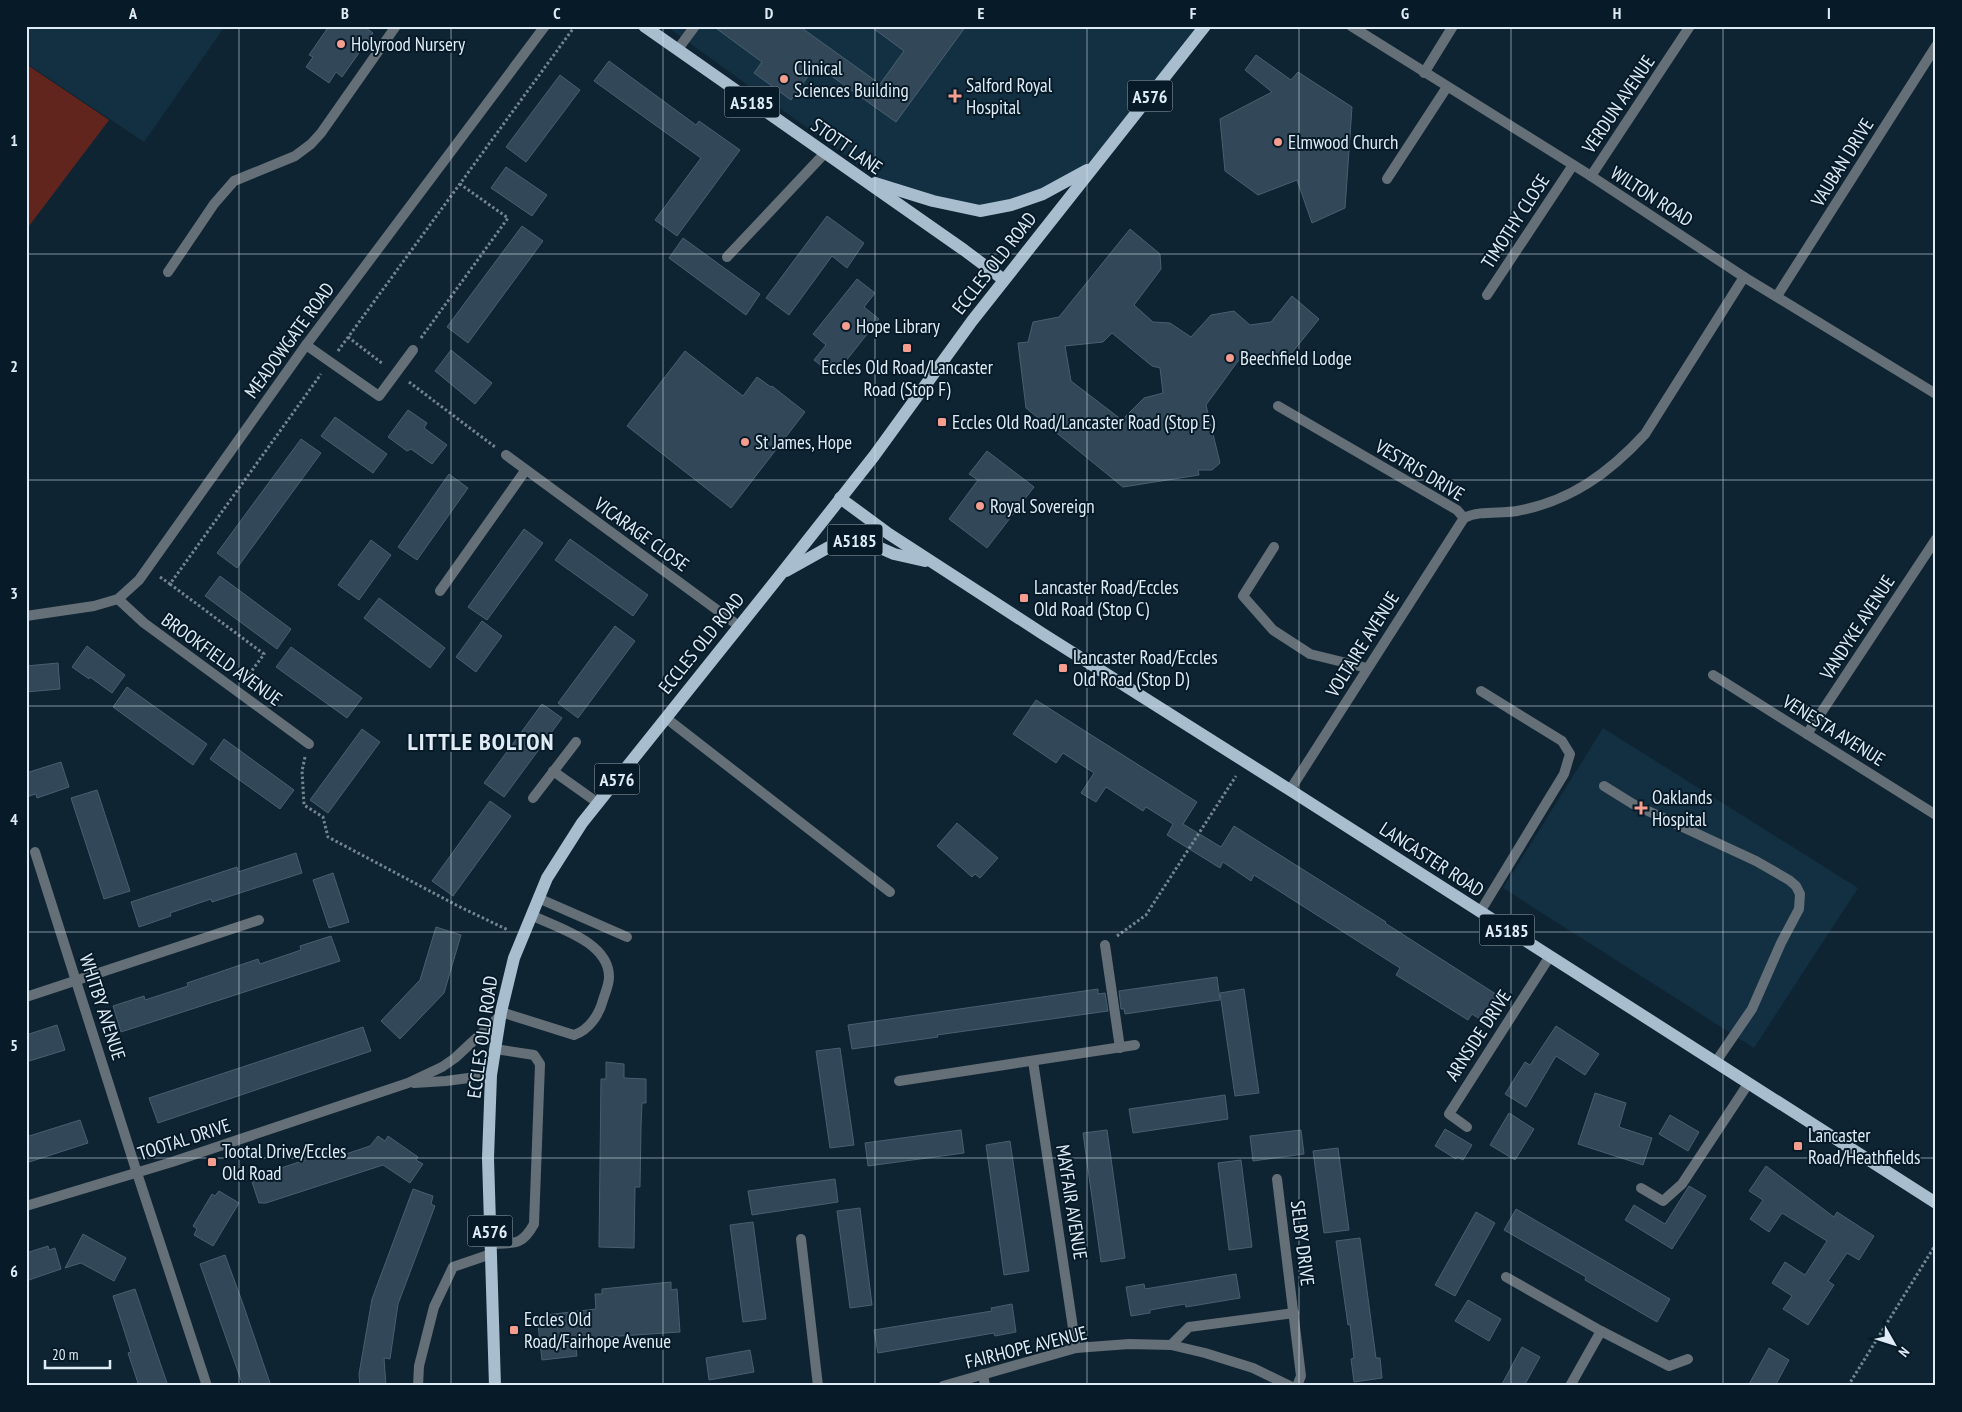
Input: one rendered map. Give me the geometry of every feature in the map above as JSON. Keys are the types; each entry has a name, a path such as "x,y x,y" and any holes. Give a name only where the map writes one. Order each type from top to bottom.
{"main road":[{"name":"STOTT LANE","path":"644,26 661,31 678,49 1004,280"},
{"name":"ECCLES OLD ROAD","path":"494,1386 488,1158 492,1075 500,1014 514,958 547,878 582,823 782,574 1004,280 1205,26"},
{"path":"861,178 933,201 980,211 1011,205 1043,194 1094,166"},
{"name":"LANCASTER ROAD","path":"840,498 889,534 1042,634 1290,790 1936,1203"},
{"name":"LANCASTER ROAD","path":"782,574 829,547 854,540 869,543 894,554 933,562"}],"street":[{"path":"168,272 214,204 234,181 295,156 322,133 396,26"},
{"name":"MEADOWGATE ROAD","path":"26,616 94,606 118,599 139,580 306,345 545,26"},
{"path":"678,49 695,26"},
{"name":"WILTON ROAD","path":"1350,26 1591,176 1744,277 1936,394"},
{"path":"1424,73 1454,26"},
{"name":"VERDUN AVENUE","path":"1591,176 1690,26"},
{"name":"VAUBAN DRIVE","path":"1777,296 1936,46"},
{"path":"1387,179 1447,87"},
{"path":"727,257 824,154"},
{"name":"TIMOTHY CLOSE","path":"1487,295 1573,165"},
{"name":"VESTRIS DRIVE","path":"1278,406 1457,510 1464,518 1473,514 1508,512 1545,504 1571,493 1600,477 1624,457 1645,434 1744,277"},
{"path":"306,345 379,396 413,350"},
{"name":"VICARAGE CLOSE","path":"506,455 525,471 739,626"},
{"path":"440,590 525,471"},
{"name":"VOLTAIRE AVENUE","path":"1290,790 1464,518"},
{"name":"VANDYKE AVENUE","path":"1807,734 1936,539"},
{"path":"1274,546 1243,596 1273,630 1310,654 1368,668"},
{"name":"BROOKFIELD AVENUE","path":"118,599 144,623 309,744"},
{"name":"VENESTA AVENUE","path":"1713,675 1936,816"},
{"path":"1480,912 1564,774 1570,754 1562,741 1481,691"},
{"path":"666,718 890,892"},
{"path":"533,798 576,742"},
{"path":"554,771 598,803"},
{"path":"1604,786 1633,804 1756,861 1790,880 1800,894 1800,910 1780,943 1752,1009 1715,1063"},
{"name":"WHITBY AVENUE","path":"35,852 137,1173 208,1386"},
{"path":"538,898 627,937"},
{"path":"500,1014 574,1035 582,1032 593,1022 602,1004 609,978 601,953 590,943 532,915"},
{"path":"26,997 259,920"},
{"path":"1105,945 1120,1048"},
{"name":"ARNSIDE DRIVE","path":"1467,1127 1449,1114 1550,956"},
{"name":"TOOTAL DRIVE","path":"26,1206 137,1173 408,1083 442,1067 455,1058 500,1014"},
{"path":"899,1080 1135,1045"},
{"path":"418,1386 419,1366 434,1307 453,1267 490,1249 517,1242 527,1237 534,1224 540,1064 534,1056 495,1049"},
{"name":"MAYFAIR AVENUE","path":"1033,1061 1076,1348"},
{"name":"TOOTAL DRIVE","path":"408,1083 446,1081 492,1075"},
{"path":"1641,1188 1663,1201 1682,1184 1748,1084"},
{"name":"SELBY DRIVE","path":"1277,1179 1301,1376 1298,1386"},
{"path":"801,1238 818,1386"},
{"path":"1506,1277 1601,1331 1669,1366 1688,1359"},
{"name":"SELBY DRIVE","path":"1171,1345 1189,1327 1294,1313"},
{"path":"1570,1386 1601,1331"},
{"name":"FAIRHOPE AVENUE","path":"943,1386 1076,1348 1129,1344 1171,1345 1205,1353 1253,1368 1290,1386"},
{"path":"983,1374 985,1386"}],"path":[{"path":"170,584 330,361 575,26"},
{"path":"413,350 508,218 460,184"},
{"path":"348,337 506,455"},
{"path":"147,568 264,654 238,691"},
{"path":"309,744 302,771 304,805 323,818 328,837 458,906 523,936"},
{"path":"1105,945 1146,915 1245,762"},
{"path":"1848,1386 1936,1244"}],"shaded area":[{"path":"26,26 225,26 144,142 26,63"},
{"name":"Salford Royal Hospital","path":"666,26 1203,26 1093,165 1043,193 978,206 888,186"},
{"path":"26,64 109,120 26,230"},
{"name":"Oaklands Hospital","path":"1603,728 1858,888 1754,1048 1503,888"}],"building":[{"name":"Holyrood Nursery","path":"329,26 363,26 373,33 342,77 336,72 329,83 306,67 313,57 309,55"},
{"name":"Clinical Sciences Building","path":"713,26 799,26 880,84 904,51 870,26 966,26 896,122 816,65 791,100 754,73 762,62"},
{"path":"1256,55 1291,80 1298,72 1352,107 1345,208 1312,223 1297,180 1258,195 1225,171 1220,119 1272,92 1245,70"},
{"path":"609,61 696,125 699,121 740,150 677,236 655,220 701,158 594,81"},
{"path":"560,75 580,90 526,162 506,147"},
{"path":"506,167 547,195 532,216 491,188"},
{"path":"827,216 864,243 847,268 832,256 789,315 766,298"},
{"path":"522,226 543,241 468,343 447,327"},
{"name":"Beechfield Lodge","path":"1130,229 1160,254 1161,269 1134,305 1153,322 1170,323 1191,337 1211,315 1234,311 1250,325 1271,322 1292,296 1319,319 1291,354 1238,361 1206,405 1220,463 1212,470 1198,470 1199,475 1123,487 1026,408 1018,343 1028,342 1033,322 1059,317","holes":["1112,333 1152,366 1160,368 1163,393 1144,398 1122,420 1071,381 1065,346 1103,342"]},
{"path":"683,238 760,294 746,315 669,258"},
{"name":"Hope Library","path":"857,279 875,293 864,307 879,319 834,376 814,360 826,345 813,334"},
{"path":"451,350 492,383 475,404 435,371"},
{"path":"685,351 743,396 757,377 772,386 805,412 731,508 627,426"},
{"path":"408,410 427,423 424,428 447,445 432,464 411,449 407,451 388,437"},
{"path":"335,417 387,454 373,473 321,436"},
{"path":"301,439 321,453 237,568 217,553"},
{"path":"987,451 1034,487 987,548 949,519 978,480 969,474"},
{"path":"449,474 468,488 417,560 398,547"},
{"path":"524,529 543,543 487,620 468,607"},
{"path":"570,539 648,595 633,616 555,560"},
{"path":"371,540 391,555 359,600 338,585"},
{"path":"220,576 291,629 277,649 205,596"},
{"path":"379,598 445,648 430,668 364,618"},
{"path":"482,621 502,636 476,672 456,657"},
{"path":"615,626 635,641 578,718 558,703"},
{"path":"87,646 125,675 112,693 72,667"},
{"path":"291,647 362,698 347,718 276,667"},
{"path":"58,663 60,689 26,692 26,666"},
{"path":"127,687 207,744 193,765 113,707"},
{"path":"1036,700 1197,802 1183,824 1221,847 1234,826 1502,998 1486,1023 1472,1014 1468,1020 1396,975 1400,968 1254,875 1251,881 1223,862 1220,868 1167,835 1173,824 1146,807 1143,811 1106,787 1096,802 1081,793 1094,773 1063,753 1056,763 1013,734"},
{"path":"542,704 562,718 504,797 484,783"},
{"path":"362,729 380,742 328,813 310,800"},
{"path":"224,739 294,790 280,809 210,759"},
{"path":"61,762 69,787 37,798 36,794 26,797 26,773"},
{"path":"97,790 130,891 104,899 71,798"},
{"path":"490,801 511,816 453,896 432,881"},
{"path":"957,823 998,858 980,878 975,874 972,877 937,846"},
{"path":"296,853 302,873 212,902 211,899 170,913 171,916 139,927 131,902 237,867 238,872"},
{"path":"333,873 349,922 329,928 313,880"},
{"path":"436,927 461,935 444,993 400,1039 381,1021 420,980"},
{"path":"331,936 340,961 121,1032 113,1006 144,996 145,1000 188,986 187,983 258,959 260,964 301,950 300,946"},
{"path":"1217,977 1220,1000 1125,1014 1124,1009 1121,1009 1119,991"},
{"path":"1098,989 1098,994 1105,993 1108,1011 852,1049 848,1025"},
{"path":"1244,989 1259,1093 1235,1096 1220,993"},
{"path":"57,1025 65,1050 26,1062 26,1035"},
{"path":"1556,1026 1599,1054 1585,1075 1556,1056 1526,1107 1505,1094 1525,1062 1530,1065"},
{"path":"363,1027 371,1051 158,1123 149,1098"},
{"path":"840,1048 854,1145 830,1148 816,1051"},
{"path":"606,1062 624,1064 624,1078 646,1079 646,1103 642,1103 640,1187 635,1187 634,1248 599,1247 601,1079 606,1079"},
{"path":"1595,1093 1626,1103 1619,1127 1652,1138 1643,1165 1578,1144"},
{"path":"1225,1095 1228,1119 1133,1133 1129,1109"},
{"path":"1509,1113 1534,1129 1515,1160 1490,1145"},
{"path":"1670,1115 1699,1132 1688,1151 1659,1134"},
{"path":"80,1120 88,1143 26,1163 26,1137"},
{"path":"1445,1129 1472,1145 1463,1160 1457,1157 1456,1159 1435,1146"},
{"path":"961,1130 964,1153 868,1166 865,1143"},
{"path":"1107,1130 1125,1258 1101,1262 1083,1133"},
{"path":"1301,1130 1304,1154 1253,1161 1250,1136"},
{"path":"378,1136 385,1141 388,1136 418,1157 416,1160 423,1164 410,1183 383,1165 266,1203 259,1203 252,1182 256,1181 254,1177 344,1147 346,1154 370,1146"},
{"path":"1010,1141 1029,1271 1004,1275 986,1145"},
{"path":"1338,1148 1349,1230 1324,1233 1313,1151"},
{"path":"1241,1160 1252,1247 1229,1250 1218,1163"},
{"path":"1766,1166 1834,1217 1837,1212 1874,1236 1859,1260 1847,1253 1828,1281 1834,1285 1808,1325 1783,1309 1792,1296 1772,1283 1785,1262 1805,1275 1827,1241 1782,1213 1769,1232 1750,1219 1763,1200 1749,1191"},
{"path":"835,1179 838,1202 752,1215 748,1191"},
{"path":"1689,1186 1706,1196 1672,1249 1625,1220 1634,1205 1665,1224"},
{"path":"413,1189 433,1196 431,1204 435,1206 398,1304 390,1359 384,1358 386,1386 360,1386 359,1374 372,1299"},
{"path":"219,1191 239,1203 213,1246 194,1235 197,1229 193,1226 212,1194 215,1196"},
{"path":"860,1208 872,1305 850,1308 837,1211"},
{"path":"1516,1209 1670,1299 1657,1322 1585,1280 1586,1277 1504,1230"},
{"path":"1476,1212 1495,1223 1455,1296 1435,1285"},
{"path":"753,1222 766,1319 743,1322 730,1225"},
{"path":"83,1234 126,1258 114,1281 81,1263 65,1268"},
{"path":"1360,1238 1376,1358 1380,1358 1382,1378 1354,1382 1351,1359 1354,1358 1350,1324 1348,1325 1336,1241"},
{"path":"48,1246 49,1250 55,1248 61,1269 26,1281 26,1253"},
{"path":"225,1255 271,1386 243,1386 200,1264"},
{"path":"1236,1274 1240,1298 1186,1307 1185,1304 1150,1310 1150,1313 1131,1316 1126,1287 1144,1284 1145,1289"},
{"path":"671,1282 671,1290 677,1289 680,1332 575,1339 577,1356 542,1360 537,1316 596,1309 595,1294 602,1294 602,1289"},
{"path":"135,1289 168,1386 139,1386 128,1353 131,1352 113,1296"},
{"path":"1468,1300 1501,1319 1489,1341 1455,1321"},
{"path":"1012,1304 1016,1332 995,1336 994,1333 878,1353 874,1330 992,1311 991,1308"},
{"path":"1522,1347 1540,1357 1524,1386 1501,1386"},
{"path":"1769,1348 1789,1360 1775,1386 1748,1386"},
{"path":"750,1350 754,1372 709,1380 706,1358"}],"place":[{"name":"Holyrood Nursery","path":"341,44"},
{"name":"Clinical Sciences Building","path":"784,79"},
{"name":"Salford Royal Hospital","path":"955,96"},
{"name":"Elmwood Church","path":"1278,142"},
{"name":"Hope Library","path":"846,326"},
{"name":"Eccles Old Road/Lancaster Road (Stop F)","path":"907,348"},
{"name":"Beechfield Lodge","path":"1230,358"},
{"name":"Eccles Old Road/Lancaster Road (Stop E)","path":"942,422"},
{"name":"St James, Hope","path":"745,442"},
{"name":"Royal Sovereign","path":"980,506"},
{"name":"Lancaster Road/Eccles Old Road (Stop C)","path":"1024,598"},
{"name":"Lancaster Road/Eccles Old Road (Stop D)","path":"1063,668"},
{"name":"Oaklands Hospital","path":"1641,808"},
{"name":"Lancaster Road/Heathfields","path":"1798,1146"},
{"name":"Tootal Drive/Eccles Old Road","path":"212,1162"},
{"name":"Eccles Old Road/Fairhope Avenue","path":"514,1330"}],"district":[{"name":"LITTLE BOLTON","path":"481,741"}]}
